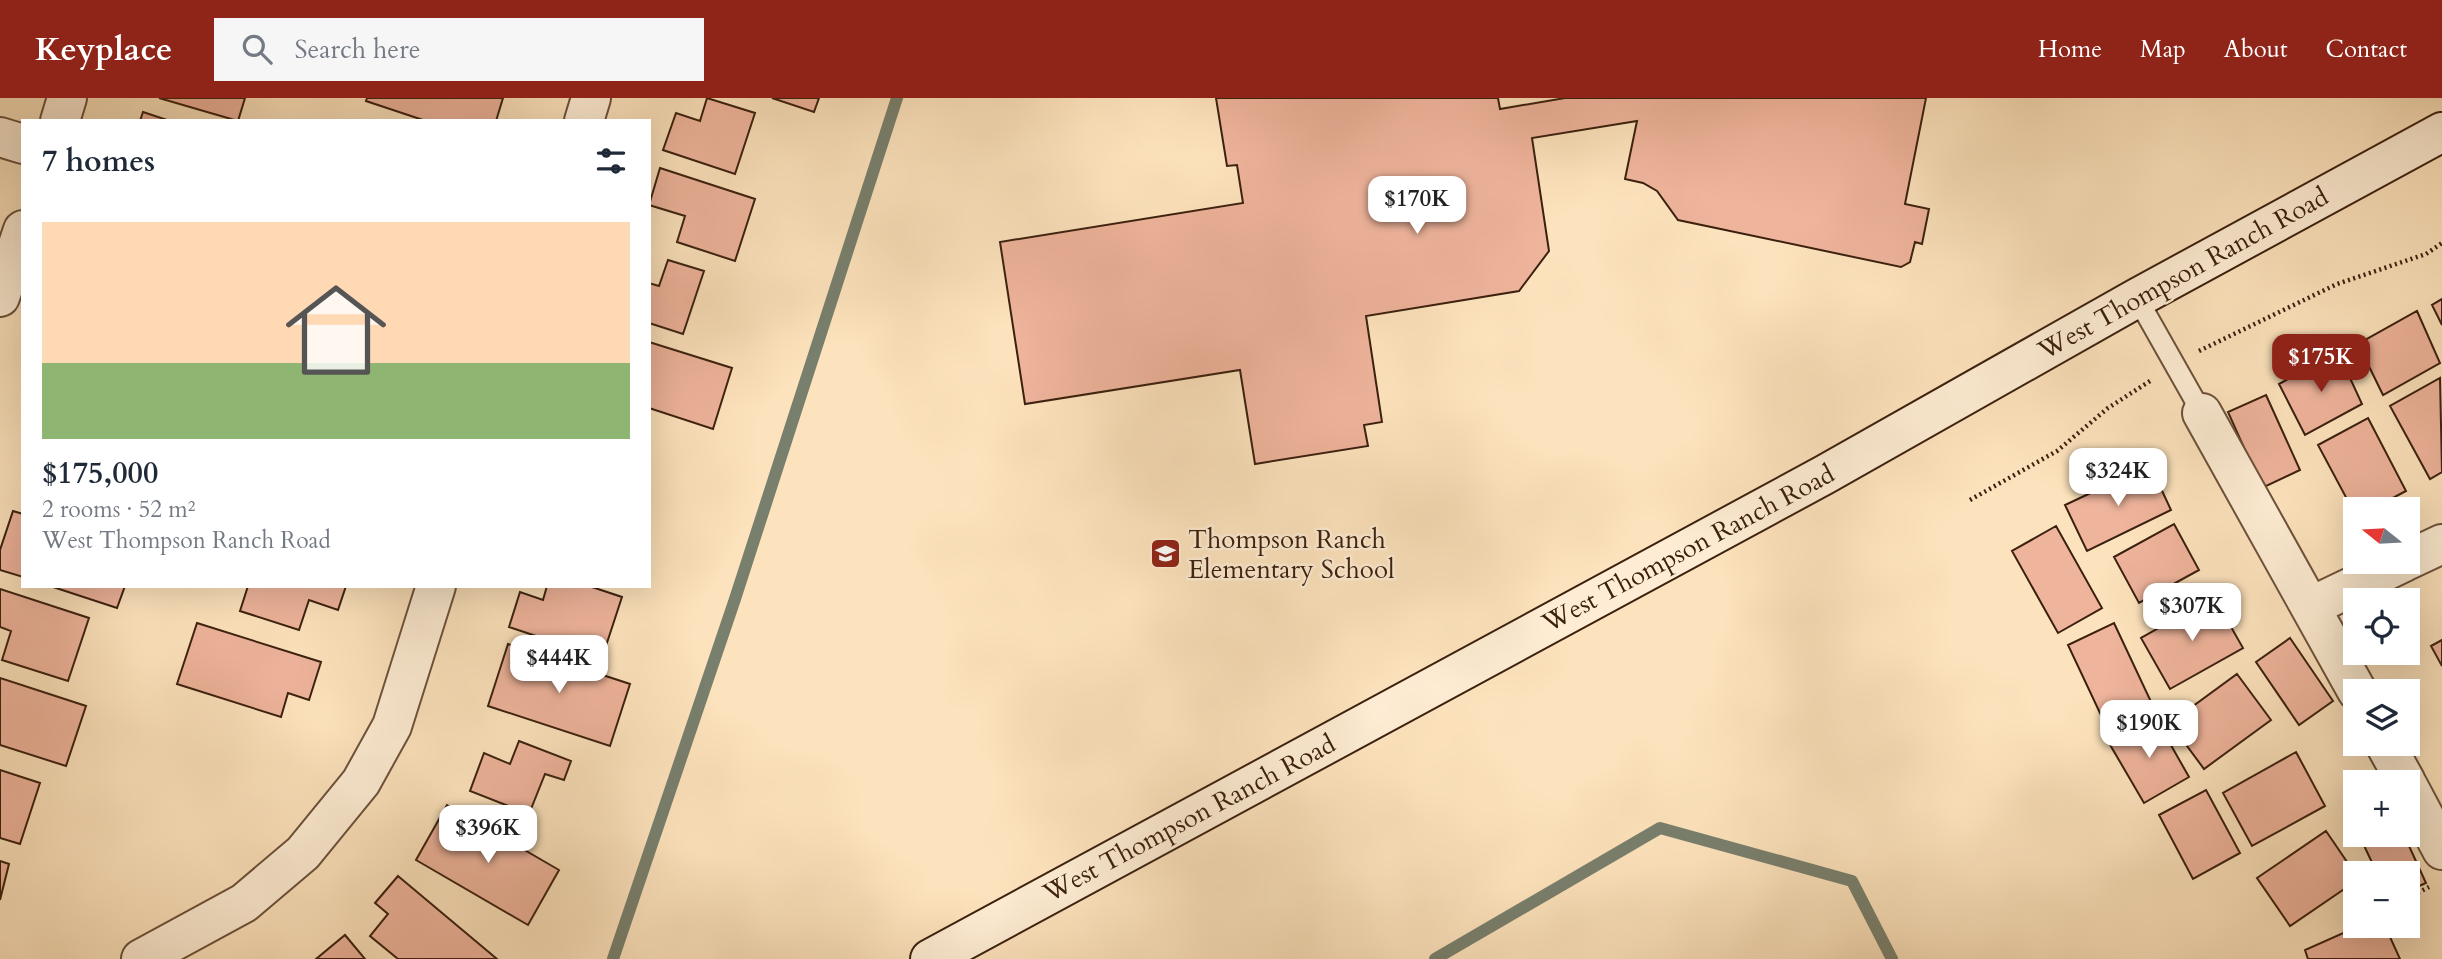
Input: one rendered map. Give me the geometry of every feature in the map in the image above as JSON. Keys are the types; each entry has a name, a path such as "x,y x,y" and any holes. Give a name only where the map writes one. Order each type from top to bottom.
{"main road":[{"path":"61,119 67,98"},
{"path":"585,119 591,98"},
{"name":"West Thompson Ranch Road","path":"930,959 1824,475 2137,298 2442,132"},
{"path":"0,137 21,143"},
{"path":"0,297 21,236"},
{"path":"2202,413 2351,679"},
{"path":"2420,554 2442,544"},
{"path":"2312,606 2379,574"},
{"path":"141,959 244,903 303,853 361,782 392,726 435,588"},
{"path":"2420,809 2442,850"}],"lane":[{"path":"2137,298 2202,413"}],"building":[{"path":"159,98 245,98 239,119"},
{"path":"367,98 503,98 497,119 420,119 366,101"},
{"path":"707,98 755,113 735,174 663,150 676,113 700,121"},
{"path":"772,98 819,98 814,112"},
{"path":"1216,98 1498,98 1500,109 1565,98 1926,98 1905,204 1929,209 1922,244 1915,242 1910,262 1901,267 1678,220 1657,191 1643,183 1625,179 1637,121 1532,138 1549,251 1519,291 1366,316 1382,422 1364,425 1368,446 1255,464 1240,370 1025,404 1000,242 1243,203 1237,165 1227,166"},
{"path":"143,112 164,119 141,119"},
{"path":"660,168 755,199 735,261 677,242 685,216 651,206"},
{"path":"668,260 704,271 683,334 651,324 651,284 659,286"},
{"path":"2442,299 2442,325 2432,305"},
{"path":"2417,311 2440,363 2383,395 2358,344"},
{"path":"651,343 732,368 713,429 651,409"},
{"path":"2338,352 2362,404 2305,435 2279,384"},
{"path":"2440,378 2442,472 2430,479 2390,406"},
{"path":"2266,395 2300,470 2262,488 2228,412"},
{"path":"2368,418 2406,491 2395,497 2346,497 2318,445"},
{"path":"2150,465 2171,510 2087,551 2065,505"},
{"path":"13,511 21,513 21,576 0,570 0,550"},
{"path":"2174,524 2199,570 2139,603 2114,557"},
{"path":"2056,526 2102,608 2058,633 2012,551"},
{"path":"56,588 124,588 117,608"},
{"path":"247,588 345,588 338,610 309,600 299,630 240,611"},
{"path":"546,588 595,588 622,597 602,658 509,627 520,592 543,600"},
{"path":"0,589 89,618 68,681 2,660 11,631 0,627"},
{"path":"2214,597 2243,648 2170,689 2141,638"},
{"path":"197,623 321,662 309,700 288,693 281,717 177,684"},
{"path":"2114,623 2153,706 2107,728 2068,645"},
{"path":"2290,638 2333,701 2299,725 2256,662"},
{"path":"2442,640 2442,666 2431,646"},
{"path":"508,644 630,684 610,746 488,706"},
{"path":"2237,674 2271,720 2204,769 2170,723"},
{"path":"0,678 86,706 66,766 0,745"},
{"path":"2155,717 2189,777 2144,803 2109,743"},
{"path":"519,741 571,761 564,780 545,774 529,814 470,791 484,753 510,764"},
{"path":"2296,752 2325,806 2252,846 2223,793"},
{"path":"0,770 40,783 20,844 0,838"},
{"path":"2206,790 2240,853 2193,879 2159,815"},
{"path":"447,805 559,870 528,925 416,860"},
{"path":"2326,831 2346,861 2343,861 2343,890 2290,926 2257,878"},
{"path":"2365,847 2410,847 2416,861 2371,861"},
{"path":"0,861 9,864 0,900"},
{"path":"2420,870 2426,883 2420,886"},
{"path":"398,876 497,959 398,959 370,936 388,914 375,903"},
{"path":"2343,933 2343,938 2390,938 2400,959 2308,959 2305,950"},
{"path":"345,935 365,959 316,959"}],"waterway":[{"path":"613,959 735,599 897,98"},
{"path":"1435,959 1660,828 1852,881 1892,959"}],"place":[{"name":"Thompson Ranch Elementary School","path":"1165,554"}]}
